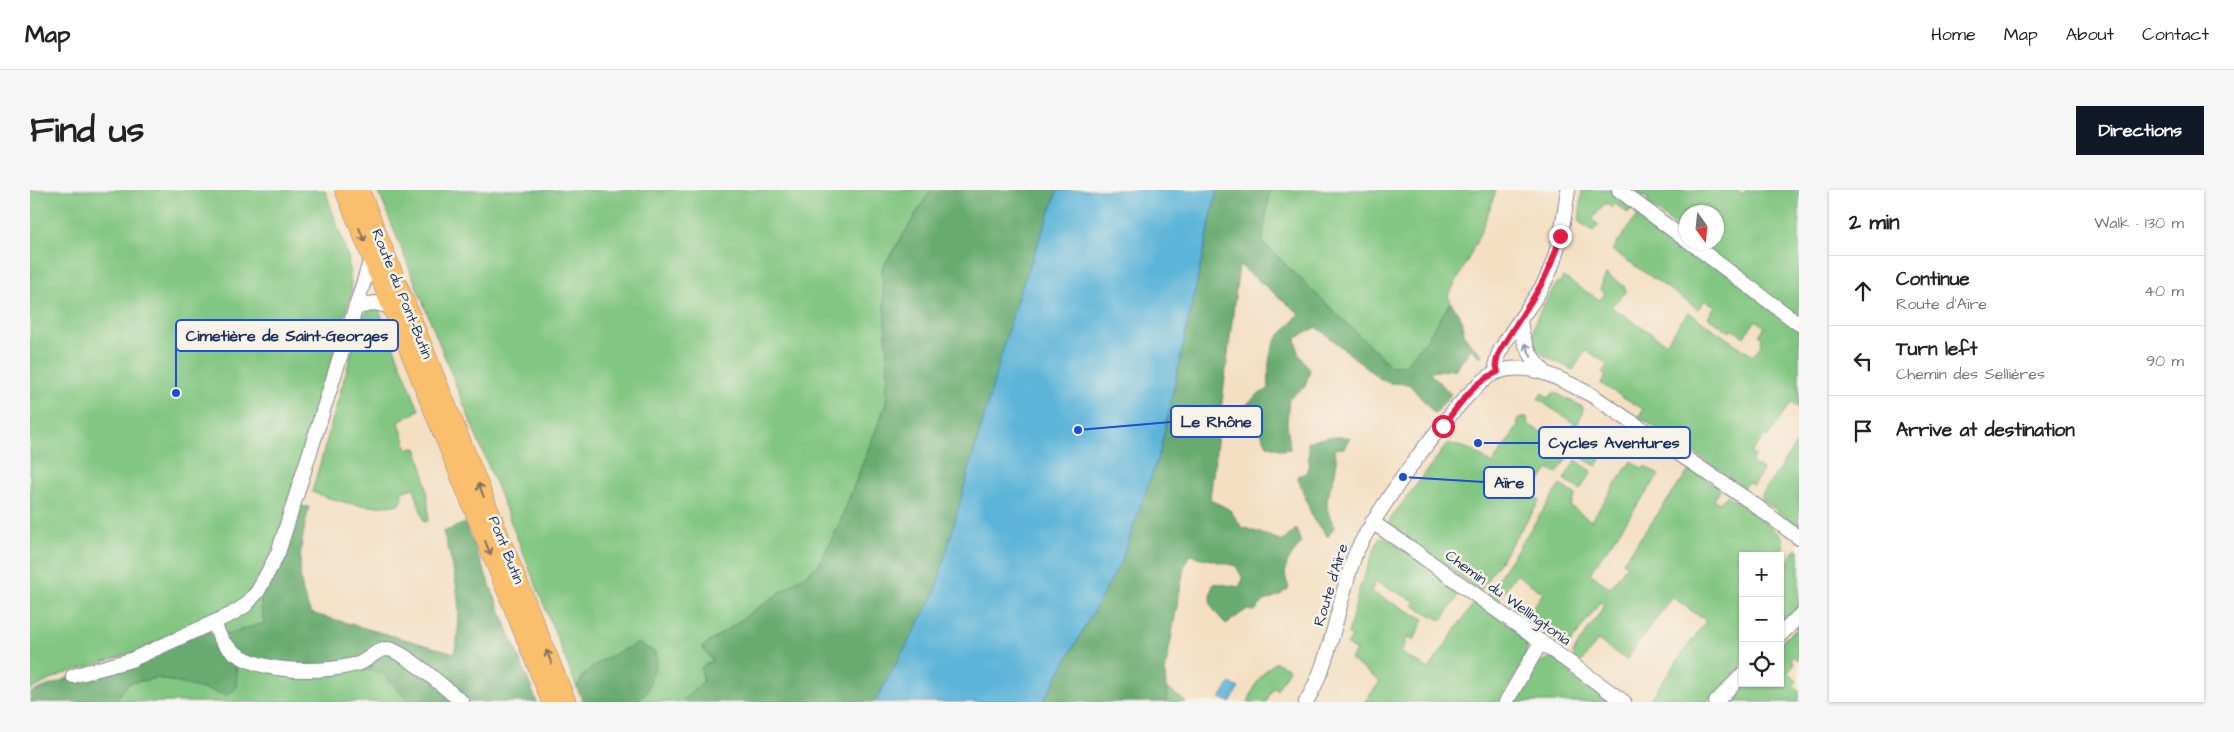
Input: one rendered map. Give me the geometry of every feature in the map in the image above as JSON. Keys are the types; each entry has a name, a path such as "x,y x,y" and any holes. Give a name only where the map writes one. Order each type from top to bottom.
{"main road":[{"name":"Route du Pont-Butin","path":"344,190 391,307 438,402"},
{"name":"Route du Pont-Butin","path":"360,190 438,402"},
{"name":"Pont Butin","path":"438,402 550,702"},
{"name":"Pont Butin","path":"438,402 567,702"}],"street":[{"path":"1568,190 1562,231 1553,262 1542,286 1498,355 1496,363 1498,372 1524,369 1547,374 1593,396 1751,502 1799,538"},
{"path":"1619,190 1679,235"},
{"path":"1701,250 1799,324"},
{"name":"Route du Pont-Butin","path":"73,676 131,660 214,623 246,604 258,591 274,564 296,500 371,259"},
{"path":"356,308 375,303 391,307"},
{"path":"1520,320 1527,349 1537,365 1547,374"},
{"name":"Route d'Aïre","path":"1306,702 1324,662 1356,555 1372,522 1398,484 1469,393 1483,380 1498,372"},
{"name":"Chemin du Wellingtonia","path":"1372,522 1624,702"},
{"path":"1784,631 1799,616"},
{"path":"214,623 224,643 236,652 266,665 290,670 318,670 359,664 379,651 390,649 406,657 462,702"},
{"path":"1506,702 1541,642"},
{"path":"1716,702 1739,678"}],"green space":[{"path":"30,190 325,190 348,257 352,292 276,544 255,586 238,604 136,652 60,675 30,690"},
{"path":"378,190 931,190 882,269 888,371 886,404 838,527 818,566 702,647 713,660 703,682 681,702 636,702 646,694 583,675 577,688"},
{"path":"931,190 1058,190 1016,302 934,596 875,702 681,702 703,682 701,668 712,660 702,647 818,566 838,527 886,404 888,371 882,269"},
{"path":"1217,190 1270,190 1262,242 1391,366 1405,365 1426,340 1451,302 1463,322 1465,336 1482,354 1480,357 1471,349 1456,369 1429,372 1451,394 1435,414 1409,384 1390,383 1379,378 1317,327 1296,338 1298,353 1310,370 1305,387 1289,398 1287,423 1290,449 1282,450 1267,445 1247,404 1257,395 1269,389 1272,348 1279,336 1299,313 1239,265 1210,499 1230,510 1242,527 1283,541 1296,529 1301,543 1287,564 1285,574 1289,588 1280,595 1264,601 1255,611 1246,610 1226,624 1211,605 1211,590 1214,583 1239,587 1243,579 1236,566 1189,555 1184,568 1165,672 1167,702 1043,702 1121,562 1160,451"},
{"path":"1270,190 1496,190 1475,244 1448,296 1451,302 1426,340 1405,365 1391,366 1262,242"},
{"path":"1582,190 1613,190 1633,205 1628,213 1615,204 1612,208 1605,203 1592,220 1599,225 1593,231 1579,222"},
{"path":"1627,190 1737,190 1742,194 1746,190 1799,190 1799,318 1709,251 1724,250 1724,205 1679,205 1679,229 1647,203 1648,199 1642,195 1637,197"},
{"path":"1641,210 1679,238 1679,250 1695,250 1799,327 1799,408 1791,403 1768,437 1765,435 1751,453 1755,455 1751,462 1763,470 1753,485 1748,482 1744,487 1687,448 1694,437 1685,432 1678,442 1639,417 1643,409 1601,384 1606,376 1602,373 1607,364 1586,350 1573,370 1545,356 1537,348 1534,339 1536,319 1557,283 1560,283 1563,277 1600,300 1605,293 1600,289 1606,274 1624,286 1626,292 1611,307 1666,343 1688,312 1753,356 1761,345 1762,337 1759,335 1765,327 1756,320 1744,337 1732,329 1730,332 1708,317 1715,306 1705,300 1698,309 1612,250"},
{"path":"372,309 379,310 419,410 399,422 407,449 416,448 422,465 427,493 428,521 424,522 414,488 401,492 403,499 400,504 389,506 366,506 344,502 312,492 362,316"},
{"path":"1554,392 1583,407 1582,415 1573,432 1571,430 1575,424 1538,399 1542,393 1549,398"},
{"path":"1527,417 1528,424 1571,451 1557,474 1548,469 1531,495 1540,501 1480,591 1389,527 1389,521 1448,443 1472,450 1492,464 1518,426 1517,419"},
{"path":"1592,435 1608,447 1596,466 1579,456"},
{"path":"1327,437 1350,437 1344,448 1334,449 1336,470 1327,505 1329,515 1335,526 1328,537 1314,521 1297,476 1306,473 1309,464 1308,442"},
{"path":"1799,439 1799,527 1760,498"},
{"path":"1576,460 1592,471 1580,490 1564,479"},
{"path":"1631,461 1643,469 1645,466 1659,475 1590,573 1610,588 1627,565 1623,562 1690,469 1720,489 1714,500 1719,503 1728,495 1783,537 1783,548 1780,552 1768,552 1768,550 1767,552 1739,552 1739,669 1707,702 1648,702 1706,621 1672,597 1626,660 1598,640 1581,663 1574,658 1573,652 1605,605 1600,602 1565,651 1523,621 1543,593 1516,574 1497,602 1487,595 1560,485 1576,495 1570,506 1591,521"},
{"path":"300,506 309,507 301,547 300,574 305,600 311,613 454,653 459,623 459,608 455,577 443,532 465,523 537,702 410,702 382,673 360,669 233,658 237,673 236,688 228,695 158,678 129,683 114,702 30,702 30,693 73,676 210,631 215,638 264,623 260,598 280,565"},
{"path":"1384,537 1461,590 1443,619 1439,619 1414,606 1415,601 1376,582 1371,592 1424,619 1414,640 1408,637 1401,653 1429,669 1475,601 1523,635 1527,643 1526,657 1499,702 1364,702 1380,682 1350,659 1356,651 1347,645 1352,637 1348,634 1360,587 1379,538"},
{"path":"1797,548 1799,550 1799,607 1784,623 1784,597 1784,566"},
{"path":"260,598 264,623 224,635 221,625"},
{"path":"1799,623 1799,658 1798,660 1794,656 1791,659 1794,664 1788,673 1797,681 1793,685 1799,691 1799,702 1723,702 1739,687 1784,687 1784,639 1797,629"},
{"path":"638,643 655,652 657,661 646,694 636,702 583,702 577,688 588,671 602,660"},
{"path":"233,658 360,669 382,673 410,702 114,702 129,683 158,678 228,694 237,673"},
{"path":"1553,658 1616,702 1513,702 1528,674 1545,660"},
{"path":"1276,662 1289,669 1277,690 1273,688 1266,702 1248,702 1253,690 1266,670"},
{"path":"1166,688 1186,702 1169,702"}],"water":[{"path":"1058,190 1217,190 1160,451 1121,562 1043,702 875,702 934,596 1016,302"},
{"path":"1230,683 1239,688 1230,702 1220,698"}],"place":[{"name":"Cimetière de Saint-Georges","path":"176,393"},
{"name":"Le Rhône","path":"1078,430"},
{"name":"Cycles Aventures","path":"1478,443"},
{"name":"Aïre","path":"1403,477"}],"route":[{"path":"1443,426 1476,386 1489,375 1498,372 1496,359 1503,344 1542,286 1553,262 1560,236"}]}
